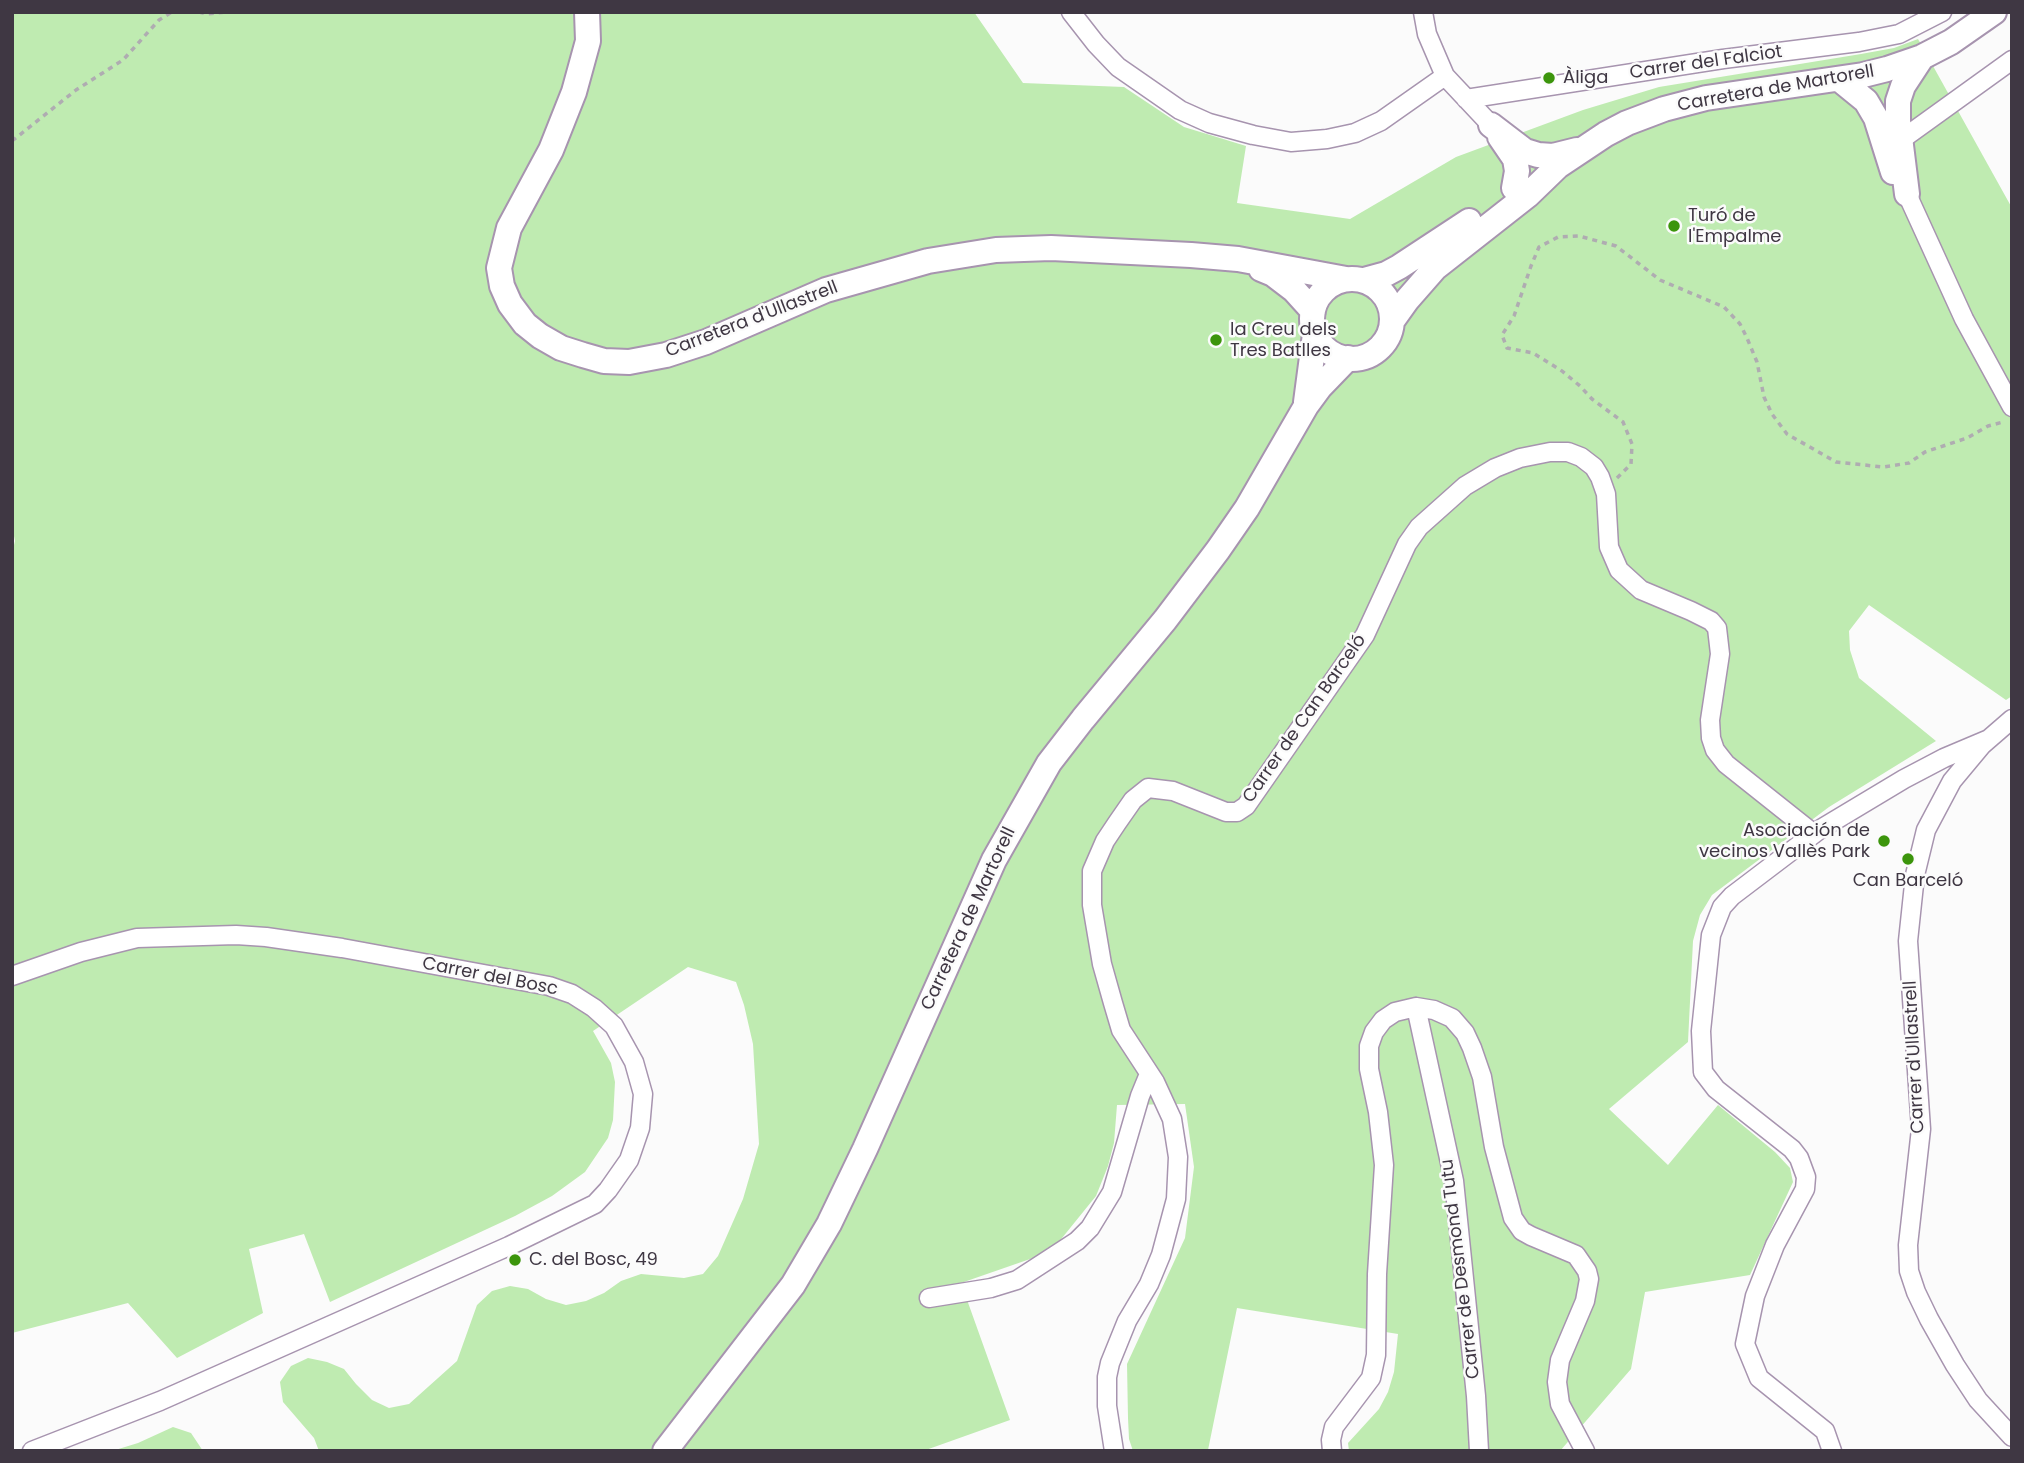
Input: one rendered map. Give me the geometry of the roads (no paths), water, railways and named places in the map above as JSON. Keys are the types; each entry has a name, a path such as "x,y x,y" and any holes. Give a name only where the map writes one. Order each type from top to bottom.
{"main road":[{"name":"Carretera d'Ullastrell","path":"587,12 588,41 575,92 551,150 509,228 499,268 502,286 510,304 525,324 561,348 604,361 629,362 666,355 706,342 826,290 928,261 996,250 1077,249 1238,259 1355,280"},
{"name":"Carretera de Martorell","path":"1306,407 1313,361 1314,322 1322,292 1337,281 1386,274 1464,226 1514,188 1558,166 1627,123 1685,103 1886,69 1922,57 1951,42 1994,12"},
{"path":"1907,194 1893,171 1893,144 1898,121 1898,101 1903,86 1922,57"},
{"path":"1839,79 1866,101 1893,144"},
{"path":"1491,125 1525,150 1538,155 1553,156 1585,148"},
{"path":"1491,125 1514,159 1517,171 1514,188"},
{"name":"Carretera de Martorell","path":"664,1451 793,1286 829,1224 962,927 994,860 1049,763 1165,620 1217,550 1247,508 1320,387 1348,358 1359,358 1376,352 1387,338 1392,321 1435,268 1528,195 1558,166"},
{"name":"Carretera d'Ullastrell","path":"1238,259 1273,274 1294,290 1314,322"},
{"path":"1355,280 1372,284 1385,296 1390,303 1392,321"},
{"path":"1314,322 1325,348 1348,358"}],"street":[{"path":"1070,12 1118,66 1180,110 1209,123 1291,142 1328,139 1355,133 1381,121 1445,76"},
{"path":"1423,12 1427,34 1445,76 1480,110 1491,125"},
{"name":"Carrer del Falciot","path":"1466,99 1723,59 1859,42 1899,34 1942,12"},
{"path":"1893,144 2012,60"},
{"path":"1907,194 1964,319 2012,407"},
{"name":"Carrer de Can Barceló","path":"1114,1451 1107,1406 1110,1363 1127,1321 1149,1284 1161,1255 1176,1199 1178,1157 1172,1119 1149,1074 1121,1030 1102,964 1092,905 1092,871 1105,841 1133,800 1148,788 1173,791 1226,812 1237,812 1246,806 1365,635 1407,544 1419,527 1465,486 1494,468 1520,457 1568,452 1581,457 1594,467 1603,486 1609,547 1619,570 1641,590 1711,621 1717,628 1720,654 1710,720 1715,750 1726,764 1814,834"},
{"name":"Carrer d'Ullastrell","path":"2012,719 1968,760 1940,800 1926,830 1915,875 1908,940 1921,1129 1908,1245 1909,1271 1929,1319 1955,1365 1978,1400 2012,1437"},
{"path":"1832,1451 1825,1431 1759,1378 1745,1344 1755,1296 1766,1267 1805,1189 1806,1177 1792,1149 1716,1089 1703,1072 1700,1049 1708,952 1716,918 1732,896 1814,834 1904,779 1989,738"},
{"name":"Carrer del Bosc","path":"12,976 82,952 137,938 236,935 342,948 549,986 572,994 594,1008 614,1026 634,1062 643,1094 639,1128 629,1160 595,1204 509,1246 160,1401 32,1451"},
{"path":"1332,1451 1334,1427 1370,1378 1376,1355 1377,1274 1384,1165 1378,1112 1369,1069 1369,1046 1374,1032 1383,1020 1395,1012 1416,1007 1434,1010 1452,1018 1472,1048 1482,1077 1494,1147 1513,1218 1522,1231 1576,1255 1587,1271 1589,1279 1585,1301 1560,1360 1557,1382 1563,1412 1585,1451"},
{"name":"Carrer de Desmond Tutu","path":"1416,1007 1454,1181 1479,1451"},
{"path":"929,1298 991,1288 1017,1280 1077,1241 1090,1228 1112,1192 1137,1105 1149,1074"}],"place":[{"name":"Àliga","path":"1549,78"},
{"name":"Turó de l'Empalme","path":"1674,226"},
{"name":"la Creu dels Tres Batlles","path":"1216,340"},
{"name":"Asociación de vecinos Vallès Park","path":"1884,841"},
{"name":"Can Barceló","path":"1908,859"},
{"name":"C. del Bosc, 49","path":"515,1260"}]}
